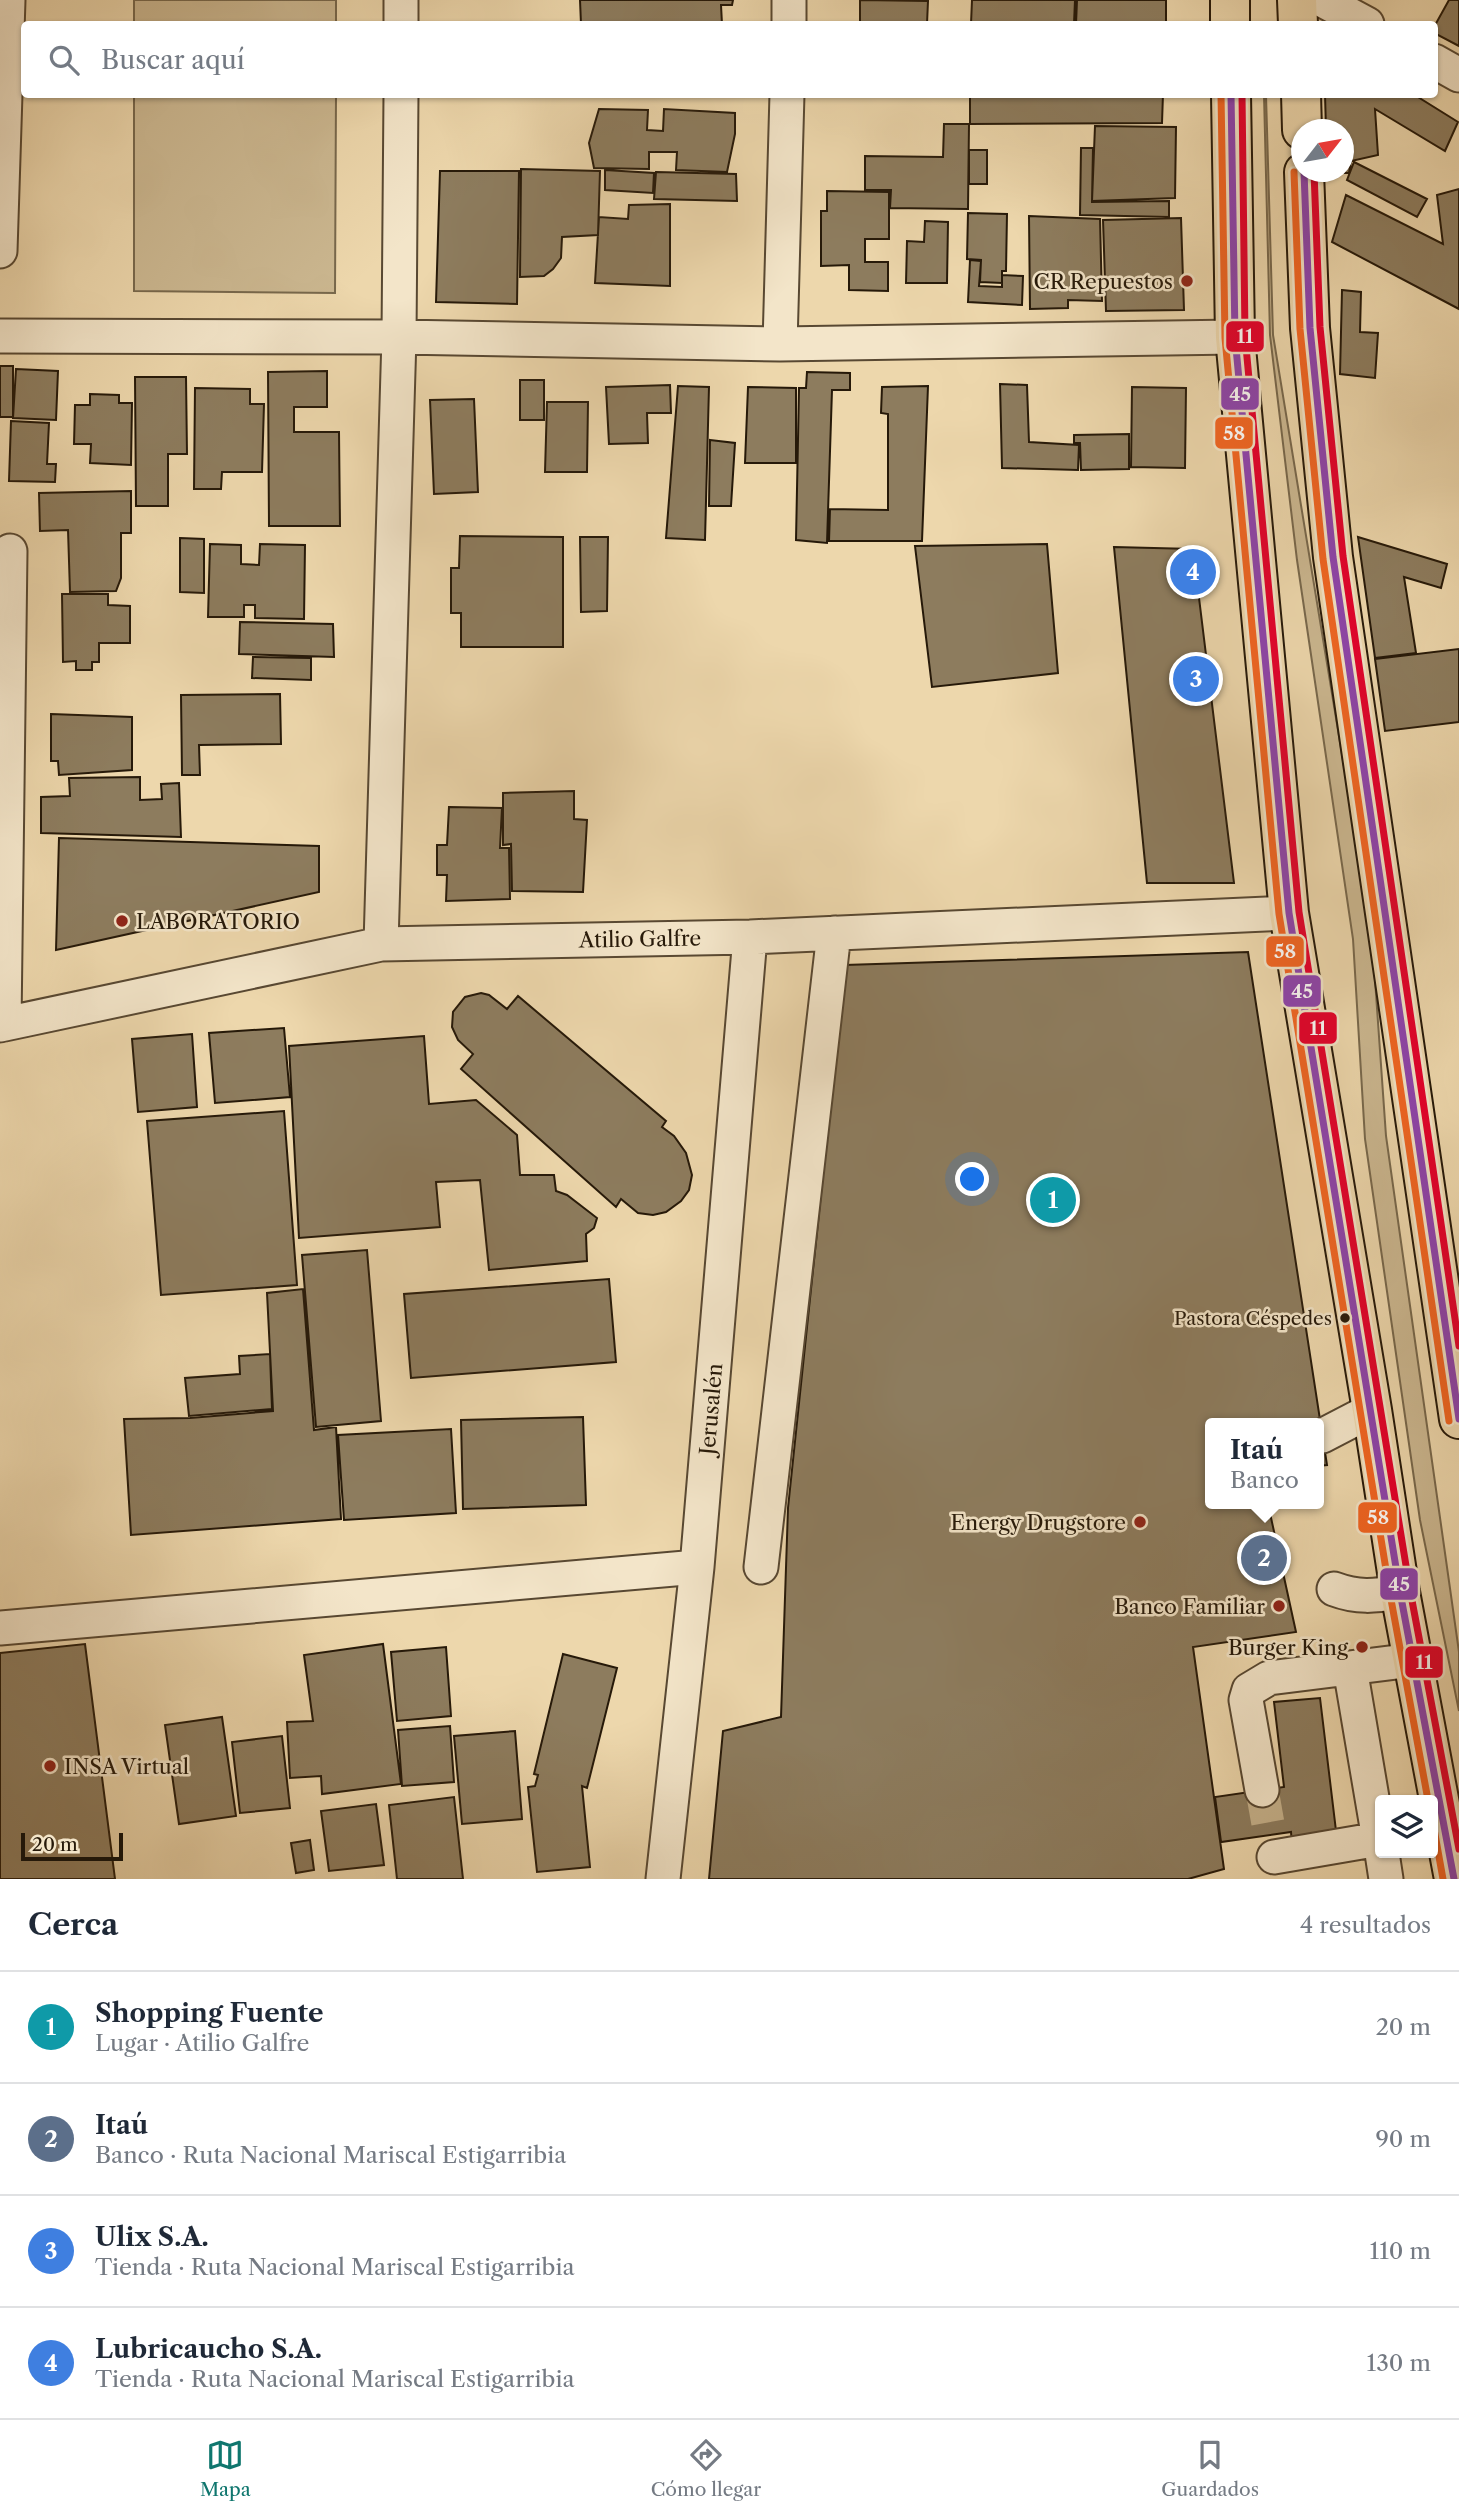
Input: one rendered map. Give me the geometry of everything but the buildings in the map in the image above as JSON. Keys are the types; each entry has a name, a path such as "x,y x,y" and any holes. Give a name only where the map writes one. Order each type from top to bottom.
{"highway":[{"path":"1230,0 1230,21"},
{"path":"1297,0 1298,21"},
{"path":"1231,98 1236,337 1289,913 1400,1592 1454,1879"},
{"path":"1301,98 1302,119"},
{"path":"1304,182 1310,328 1333,556 1459,1419"}],"street":[{"path":"0,251 8,0"},
{"path":"401,0 401,21"},
{"path":"789,0 789,21"},
{"path":"1322,0 1361,21"},
{"path":"1438,63 1459,75"},
{"path":"381,944 399,337 401,98"},
{"path":"780,344 787,98"},
{"path":"0,336 399,337 780,344 1236,337"},
{"path":"2,1024 10,551"},
{"name":"Atilio Galfre","path":"2,1024 381,944 750,937 1289,913"},
{"path":"761,1567 834,933"},
{"name":"Jerusalén","path":"663,1879 698,1567 750,937"},
{"path":"1324,1435 1372,1410"},
{"path":"0,1628 698,1567"},
{"path":"1334,1589 1351,1595 1373,1596 1400,1592"},
{"path":"1262,1790 1246,1700 1249,1690 1269,1678 1413,1660"},
{"path":"1350,1668 1375,1816"},
{"path":"1274,1857 1375,1846"},
{"path":"1383,1858 1387,1879"}],"shaded area":[{"path":"134,0 336,0 336,21 134,21"},
{"path":"134,98 336,98 335,293 134,291"},
{"path":"1264,98 1273,335 1372,937 1386,1136 1459,1652 1459,1711 1420,1520 1365,1139 1353,939 1297,560 1270,335"}],"tunnel":[{"path":"1262,1790 1270,1835"}],"transit line":[{"name":"58","path":"1221,98 1225,338 1279,914 1390,1594 1427,1795"},
{"name":"45","path":"1231,98 1235,337 1289,913 1400,1592 1454,1879"},
{"name":"11","path":"1242,98 1245,336 1299,912 1410,1590 1459,1849"},
{"name":"58","path":"1294,182 1300,329 1323,559 1449,1421"},
{"name":"45","path":"1304,182 1310,328 1333,557 1459,1419"},
{"name":"11","path":"1314,182 1320,327 1343,556 1459,1346"},
{"name":"58","path":"1438,1851 1443,1879"}],"place":[{"name":"CR Repuestos","path":"1187,281"},
{"name":"Lubricaucho S.A.","path":"1193,572"},
{"name":"Ulix S.A.","path":"1196,679"},
{"name":"LABORATORIO","path":"122,921"},
{"name":"Shopping Fuente","path":"1053,1200"},
{"name":"Pastora Céspedes","path":"1345,1318"},
{"name":"Energy Drugstore","path":"1140,1522"},
{"name":"Itaú","path":"1264,1558"},
{"name":"Banco Familiar","path":"1279,1606"},
{"name":"Burger King","path":"1362,1647"},
{"name":"INSA Virtual","path":"50,1766"}]}
